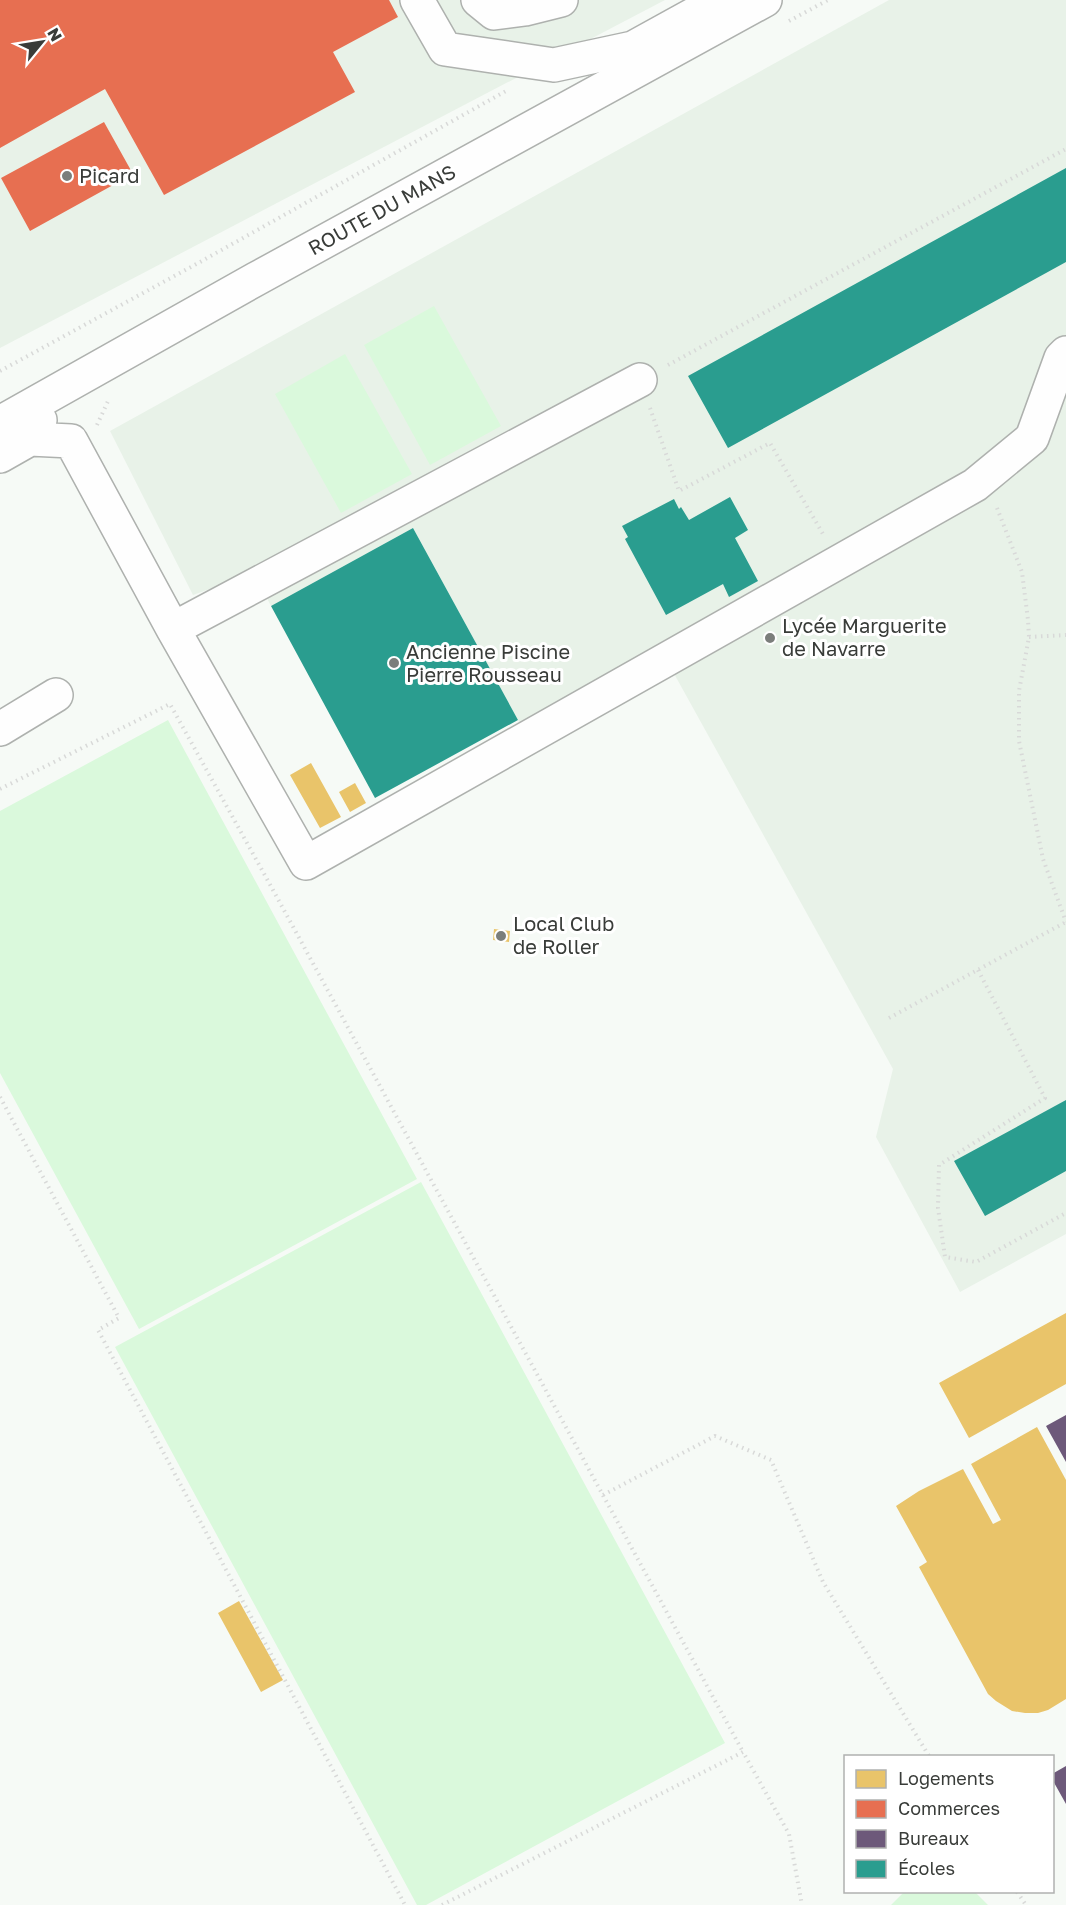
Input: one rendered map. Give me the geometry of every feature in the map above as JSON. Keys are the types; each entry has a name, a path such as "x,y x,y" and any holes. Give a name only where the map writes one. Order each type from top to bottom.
{"main road":[{"path":"417,0 445,49 554,65 633,48 720,0"},
{"path":"478,0 494,13 525,9 561,0"},
{"name":"ROUTE DU MANS","path":"0,423 765,0"},
{"path":"30,439 71,441 173,629 306,863 975,485 1032,438 1061,358 1066,353"},
{"path":"173,629 640,380"},
{"path":"0,456 30,439 57,392"},
{"path":"0,729 56,695"}],"path":[{"path":"0,371 512,88"},
{"path":"839,560 770,443 679,491 640,380 1066,149"},
{"path":"889,1018 1066,922 1043,859 1019,741 1019,691 1029,637 1022,572 984,477"},
{"path":"1029,637 1066,635"},
{"path":"0,789 170,704 789,1834 802,1905"},
{"path":"978,970 1045,1098 939,1165 938,1208 945,1257 976,1262 1066,1213"},
{"path":"0,1097 119,1318 99,1330 405,1905"},
{"path":"603,1495 715,1436 771,1460 823,1582 928,1755"},
{"path":"442,1905 743,1752"}],"shaded area":[{"path":"0,0 665,0 0,348"},
{"name":"Lycée Marguerite de Navarre","path":"889,0 1066,0 1066,1234 960,1292 876,1137 893,1069 672,670 533,751 413,528 271,606 254,573 193,595 110,431"}],"green space":[{"path":"434,306 501,426 430,465 364,345"},
{"path":"345,354 412,474 341,513 275,394"},
{"path":"168,720 417,1179 139,1329 0,1073 0,811"},
{"path":"421,1182 725,1743 426,1905 417,1905 115,1347"},
{"path":"903,1893 976,1893 988,1905 891,1905"}],"building: Logements":[{"path":"311,763 341,817 320,828 290,775"},
{"path":"355,783 366,803 350,812 339,792"},
{"name":"Local Club de Roller","path":"494,929 510,931 509,942 493,940"},
{"path":"1066,1313 1066,1384 969,1438 939,1383"},
{"path":"1037,1427 1066,1480 1066,1699 1048,1710 1025,1713 1012,1711 988,1694 919,1567 927,1562 896,1506 919,1491 963,1469 993,1524 1001,1520 971,1464"},
{"path":"239,1601 283,1680 261,1692 218,1613"}],"building: Commerces":[{"path":"0,0 389,0 398,17 333,52 355,92 164,195 105,89 0,148"},
{"name":"Picard","path":"104,122 133,174 30,231 1,178"}],"building: Bureaux":[{"path":"1066,1415 1066,1462 1046,1426"},
{"path":"1066,1766 1066,1804 1054,1783 1054,1773"}],"building: Écoles":[{"path":"1066,168 1066,262 728,448 688,376"},
{"path":"730,497 748,530 735,538 758,581 729,597 723,584 666,615 625,539 628,537 622,526 674,499 689,520"},
{"name":"Ancienne Piscine Pierre Rousseau","path":"413,528 518,720 375,798 271,606"},
{"path":"1066,1100 1066,1171 985,1216 954,1161"}],"place":[{"name":"Picard","path":"67,176"},
{"name":"Lycée Marguerite de Navarre","path":"770,638"},
{"name":"Ancienne Piscine Pierre Rousseau","path":"394,663"},
{"name":"Local Club de Roller","path":"501,936"}]}
